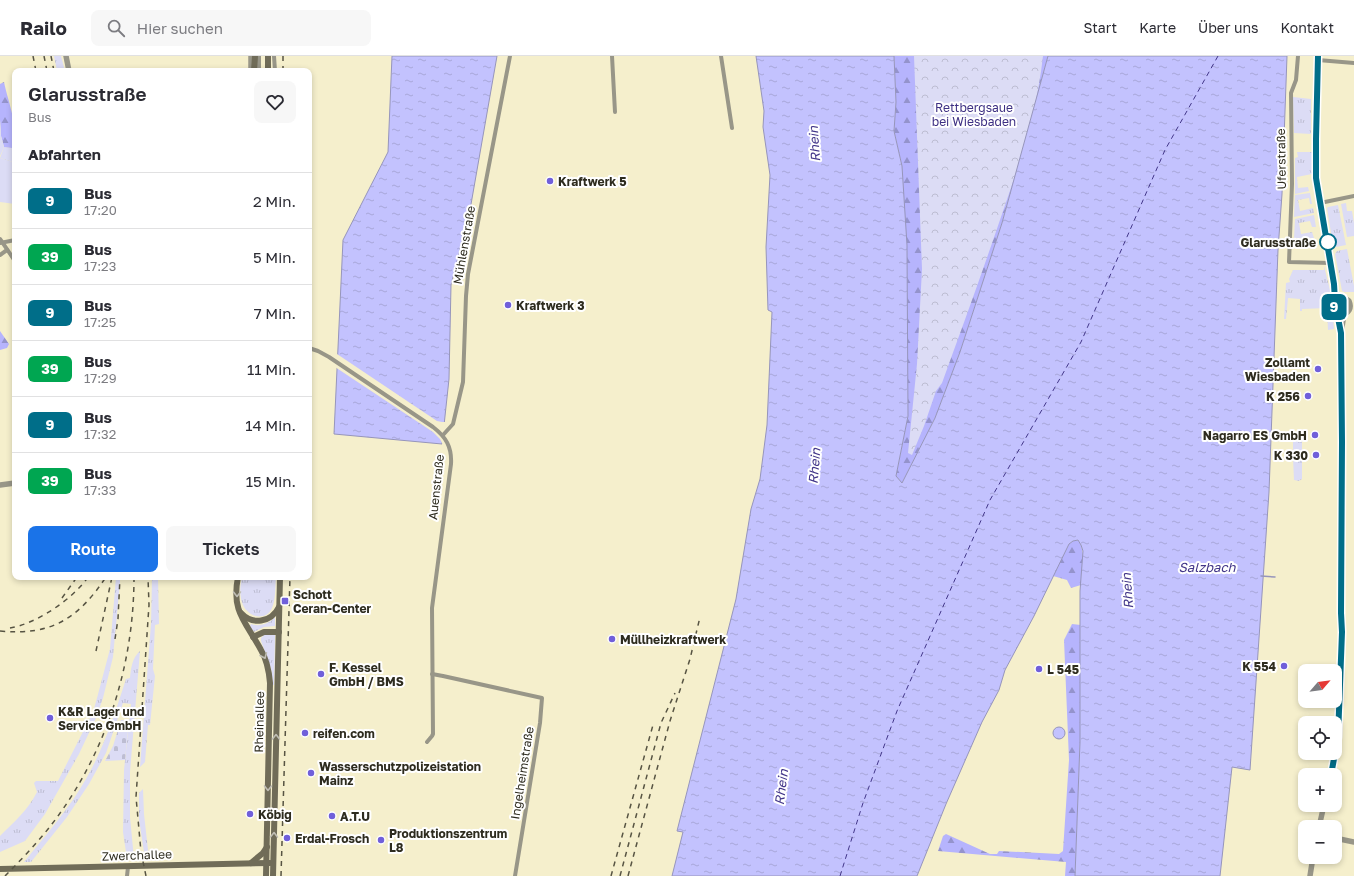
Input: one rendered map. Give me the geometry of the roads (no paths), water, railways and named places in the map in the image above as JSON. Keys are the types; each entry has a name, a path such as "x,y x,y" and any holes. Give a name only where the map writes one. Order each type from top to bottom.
{"main road":[{"path":"253,68 255,56"},
{"path":"268,56 268,68"},
{"name":"Rheinallee","path":"238,580 236,591 238,610 265,658 270,683 267,847 273,876"},
{"name":"Rheinallee","path":"266,876 270,863 280,580"},
{"path":"238,610 248,619 261,621 273,616 279,607"},
{"path":"253,637 264,632 279,632"},
{"path":"251,863 263,853 267,847"},
{"name":"Zwerchallee","path":"0,869 270,863"}],"street":[{"path":"66,56 68,68"},
{"path":"251,56 252,68"},
{"path":"259,56 260,68"},
{"path":"274,56 275,68"},
{"name":"Mühlenstraße","path":"444,435 454,424 459,399 464,368 465,311 468,274 510,56"},
{"path":"612,56 614,112"},
{"path":"721,56 732,128"},
{"name":"Uferstraße","path":"1298,56 1296,80 1291,93 1292,184 1290,262 1331,263"},
{"path":"1341,333 1337,313 1334,308 1334,284 1316,178 1318,58 1354,63"},
{"path":"1320,203 1354,196"},
{"path":"12,240 1,242 12,257"},
{"path":"0,255 7,250"},
{"path":"1334,284 1341,297 1351,300 1352,306 1349,311 1344,314 1337,313"},
{"path":"1335,301 1341,297"},
{"path":"1332,768 1338,737 1342,632 1341,333 1344,314"},
{"path":"312,350 323,353 444,435"},
{"name":"Auenstraße","path":"427,742 433,734 431,624 433,600 451,460 450,449 444,435"},
{"path":"0,485 12,483"},
{"name":"Ingelheimstraße","path":"432,674 542,698 540,723 515,876"},
{"path":"1342,839 1354,842"},
{"path":"1310,876 1312,864"},
{"path":"127,876 128,867"}],"water":[{"path":"392,56 497,56 470,210 451,285 449,379 442,444 334,434 343,240 388,152"},
{"name":"Rhein","path":"756,56 894,56 896,102 894,131 902,166 907,245 908,416 896,476 902,483 935,418 960,352 1002,223 1048,56 1287,56 1269,492 1250,770 1232,767 1220,876 1075,876 1080,742 1080,591 1083,551 1078,540 1069,544 1034,616 1005,670 999,690 982,722 946,804 917,876 672,876 683,832 677,831 736,599 751,509 760,479 767,425 772,312 768,310 766,247 770,175 763,127 764,111"},
{"path":"1059,727 1063,729 1065,733 1063,737 1059,739 1055,737 1053,733 1055,729"}],"waterway":[{"name":"Salzbach","path":"1261,576 1275,577"}],"railway":[{"path":"33,56 35,68"},
{"path":"44,56 46,68"},
{"path":"51,56 53,68"},
{"path":"283,56 283,68"},
{"path":"62,598 75,580"},
{"path":"10,628 20,626 42,616 64,602 85,580"},
{"path":"0,631 34,631 62,622 85,604 104,580"},
{"path":"96,651 111,580"},
{"path":"115,639 118,619 120,580"},
{"path":"5,876 47,831 71,797 88,768 102,738 113,707 129,643 133,610 134,580"},
{"path":"146,876 141,852 136,797 149,605 148,580"},
{"path":"281,876 290,580"},
{"path":"628,876 670,721 690,659 700,617"},
{"path":"620,876 661,723 675,693"},
{"path":"611,876 653,725"}],"place":[{"name":"Kraftwerk 5","path":"550,181"},
{"name":"Glarusstraße","path":"1328,242"},
{"name":"Kraftwerk 3","path":"508,305"},
{"name":"Zollamt Wiesbaden","path":"1318,369"},
{"name":"K 256","path":"1308,396"},
{"name":"Nagarro ES GmbH","path":"1315,435"},
{"name":"K 330","path":"1316,455"},
{"name":"Schott Ceran-Center","path":"285,601"},
{"name":"Müllheizkraftwerk","path":"612,639"},
{"name":"K 554","path":"1284,666"},
{"name":"L 545","path":"1039,669"},
{"name":"F. Kessel GmbH / BMS","path":"321,674"},
{"name":"K&R Lager und Service GmbH","path":"50,718"},
{"name":"reifen.com","path":"305,733"},
{"name":"Wasserschutzpolizeistation Mainz","path":"311,773"},
{"name":"Köbig","path":"250,814"},
{"name":"A.T.U","path":"332,816"},
{"name":"Erdal-Frosch","path":"287,838"},
{"name":"Produktionszentrum L8","path":"381,840"}],"park label":[{"name":"Rettbergsaue bei Wiesbaden","path":"974,114"}]}
